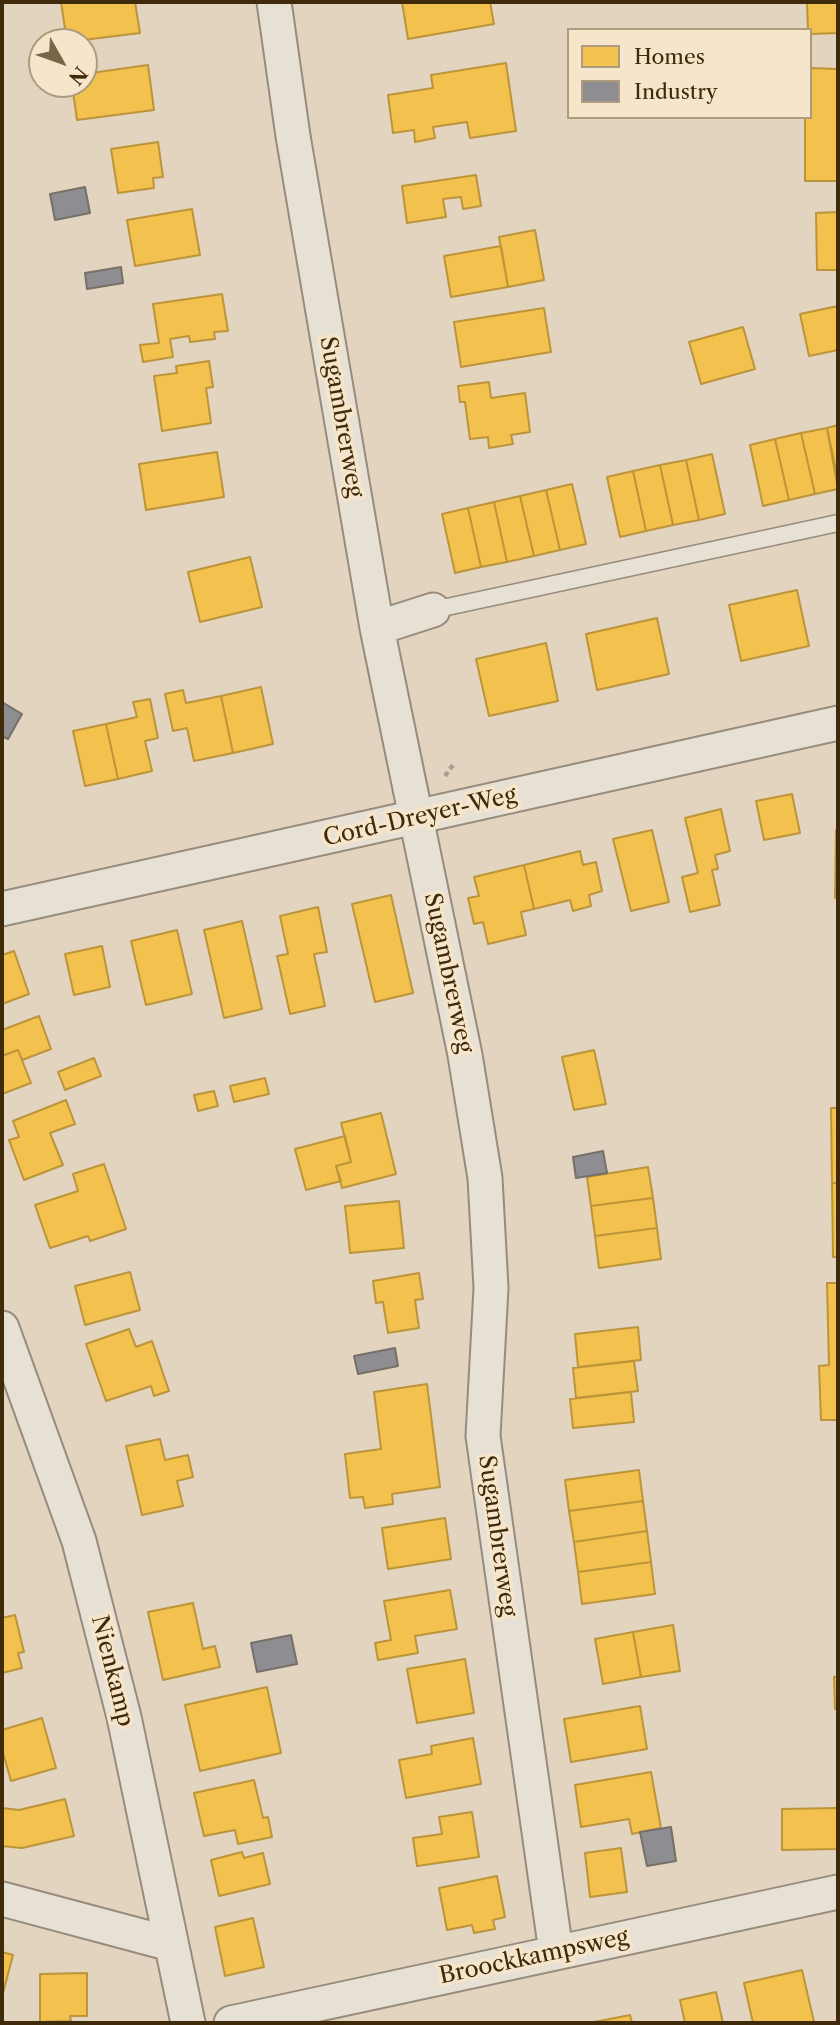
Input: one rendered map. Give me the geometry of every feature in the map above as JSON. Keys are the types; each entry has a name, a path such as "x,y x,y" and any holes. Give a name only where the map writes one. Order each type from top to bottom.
{"street":[{"name":"Sugambrerweg","path":"274,2 293,136 377,628 465,1055 485,1178 491,1288 483,1436 556,1952"},
{"path":"377,628 433,610"},
{"name":"Cord-Dreyer-Weg","path":"2,909 838,723"},
{"name":"Nienkamp","path":"2,1328 79,1541 124,1717 188,2023"},
{"name":"Broockkampsweg","path":"231,2023 838,1892"},
{"path":"2,1899 170,1944"}],"lane":[{"path":"433,610 838,523"}],"building: Homes":[{"path":"61,2 135,2 140,33 98,38 98,28 65,28"},
{"path":"402,2 490,2 494,24 408,39"},
{"path":"807,2 838,2 838,33 812,34 812,28 808,28"},
{"path":"506,63 516,131 470,138 467,122 433,127 435,138 415,142 414,130 393,133 388,95 433,88 431,75"},
{"path":"148,65 154,110 77,120 74,98 98,98 98,72"},
{"path":"812,68 838,69 838,181 805,181 805,119 812,119"},
{"path":"158,142 163,177 153,178 154,188 118,193 111,149"},
{"path":"476,175 481,206 463,209 461,197 443,199 446,217 407,223 402,186"},
{"path":"192,209 200,255 135,266 127,220"},
{"path":"838,212 838,270 817,270 816,213"},
{"path":"535,230 544,280 508,287 499,237"},
{"path":"501,246 508,287 451,297 444,256"},
{"path":"222,294 228,331 214,332 215,339 190,342 189,336 170,339 173,357 143,362 140,345 159,343 153,304"},
{"path":"838,306 838,350 809,356 800,314"},
{"path":"544,308 551,352 461,367 454,322"},
{"path":"743,327 755,369 701,384 689,342"},
{"path":"209,361 213,387 206,388 211,423 162,431 154,376 177,373 176,366"},
{"path":"489,382 491,398 525,393 530,432 511,435 513,444 489,448 488,437 470,439 465,402 460,402 458,386"},
{"path":"838,425 838,480 827,428"},
{"path":"827,428 838,489 815,494 801,433"},
{"path":"801,433 815,494 789,500 775,439"},
{"path":"775,439 789,500 763,506 750,445"},
{"path":"217,452 224,497 146,510 139,464"},
{"path":"712,454 725,514 699,520 686,460"},
{"path":"686,460 699,520 673,525 660,465"},
{"path":"660,465 673,525 646,531 633,471"},
{"path":"633,471 646,531 620,537 607,477"},
{"path":"572,484 586,544 560,550 546,490"},
{"path":"546,490 560,550 534,556 520,496"},
{"path":"520,496 534,556 507,562 494,502"},
{"path":"494,502 507,562 481,567 468,508"},
{"path":"468,508 481,567 455,573 442,514"},
{"path":"250,557 262,607 200,622 188,572"},
{"path":"797,590 809,646 741,661 729,605"},
{"path":"657,618 669,674 597,690 586,634"},
{"path":"546,643 558,701 489,716 476,659"},
{"path":"261,687 273,744 233,753 221,696"},
{"path":"183,690 186,703 221,696 233,753 194,761 187,728 173,731 165,694"},
{"path":"150,699 158,738 145,741 152,771 118,779 106,724 137,717 133,702"},
{"path":"106,724 118,779 85,786 73,731"},
{"path":"792,794 800,833 764,840 756,801"},
{"path":"721,809 730,851 715,855 718,869 712,870 720,905 690,912 682,877 698,873 685,818"},
{"path":"652,830 669,902 631,911 613,839"},
{"path":"838,830 838,898 835,898"},
{"path":"580,851 583,865 596,862 602,891 589,895 591,906 573,911 570,900 534,909 524,865"},
{"path":"524,865 534,909 521,912 526,935 488,944 483,922 474,924 468,898 479,896 474,877"},
{"path":"391,895 413,993 375,1002 352,904"},
{"path":"318,907 327,952 314,954 325,1006 290,1014 277,956 288,954 280,916"},
{"path":"242,921 262,1009 224,1018 204,930"},
{"path":"177,930 192,994 146,1005 131,941"},
{"path":"102,946 110,987 74,995 65,954"},
{"path":"14,951 29,994 2,1004 2,955"},
{"path":"39,1016 51,1049 22,1060 18,1050 2,1056 2,1030"},
{"path":"18,1050 31,1083 2,1094 2,1056"},
{"path":"594,1050 606,1104 574,1110 562,1057"},
{"path":"94,1058 101,1076 65,1090 58,1072"},
{"path":"265,1078 269,1094 234,1102 230,1086"},
{"path":"214,1091 218,1106 198,1111 194,1095"},
{"path":"66,1100 75,1124 50,1133 63,1165 24,1180 9,1140 19,1137 13,1121"},
{"path":"831,1108 838,1108 838,1183 832,1183"},
{"path":"381,1113 396,1174 342,1188 336,1166 351,1162 341,1123"},
{"path":"345,1136 351,1162 336,1166 341,1181 306,1190 295,1149"},
{"path":"104,1164 126,1229 90,1241 88,1236 50,1248 35,1205 78,1191 73,1174"},
{"path":"648,1167 653,1198 591,1206 587,1177"},
{"path":"832,1183 838,1183 838,1257 833,1257"},
{"path":"653,1198 657,1228 595,1236 591,1206"},
{"path":"399,1201 404,1248 350,1253 345,1206"},
{"path":"657,1228 661,1259 599,1268 595,1236"},
{"path":"130,1272 140,1310 85,1325 75,1286"},
{"path":"419,1273 423,1299 415,1300 419,1328 388,1333 383,1302 376,1303 373,1281"},
{"path":"827,1283 838,1283 838,1420 821,1420 819,1366 829,1365"},
{"path":"638,1327 641,1360 578,1367 575,1334"},
{"path":"129,1329 136,1347 152,1341 169,1391 154,1396 151,1386 106,1401 86,1344"},
{"path":"634,1361 638,1391 576,1398 573,1368"},
{"path":"427,1384 440,1487 392,1494 393,1504 365,1508 363,1497 350,1498 345,1454 381,1449 374,1392"},
{"path":"631,1392 634,1422 573,1428 570,1399"},
{"path":"160,1439 165,1460 188,1455 193,1477 177,1481 183,1506 142,1515 126,1446"},
{"path":"639,1470 643,1501 569,1511 565,1480"},
{"path":"643,1501 647,1531 574,1542 569,1511"},
{"path":"445,1518 451,1559 388,1569 382,1528"},
{"path":"647,1531 651,1562 578,1572 574,1542"},
{"path":"651,1562 655,1594 582,1604 578,1572"},
{"path":"450,1590 457,1629 415,1636 418,1653 378,1660 375,1643 391,1640 384,1601"},
{"path":"193,1603 203,1649 215,1646 220,1667 163,1680 148,1612"},
{"path":"15,1615 24,1652 18,1653 22,1668 2,1673 2,1618"},
{"path":"673,1625 680,1671 641,1677 633,1632"},
{"path":"633,1632 641,1677 603,1684 595,1639"},
{"path":"465,1659 474,1713 417,1723 407,1669"},
{"path":"838,1676 838,1709 835,1709 834,1677"},
{"path":"267,1687 281,1753 200,1771 185,1705"},
{"path":"640,1706 647,1749 571,1762 564,1719"},
{"path":"42,1718 56,1768 11,1781 2,1749 2,1730"},
{"path":"473,1738 481,1784 406,1798 399,1760 432,1754 431,1746"},
{"path":"651,1772 661,1828 632,1834 629,1819 581,1827 575,1785"},
{"path":"254,1780 263,1818 268,1817 272,1837 238,1844 235,1830 204,1836 194,1793"},
{"path":"65,1799 74,1836 22,1848 2,1846 2,1808 19,1810"},
{"path":"837,1808 837,1849 782,1850 782,1809"},
{"path":"472,1812 479,1857 417,1866 413,1838 442,1834 439,1817"},
{"path":"621,1848 627,1892 590,1897 585,1853"},
{"path":"242,1852 244,1858 263,1853 270,1884 219,1896 211,1860"},
{"path":"497,1876 505,1917 493,1920 495,1929 474,1933 472,1925 447,1930 439,1888"},
{"path":"253,1918 264,1967 225,1976 215,1927"},
{"path":"2,1952 13,1955 2,1997"},
{"path":"802,1970 814,2022 753,2023 744,1983"},
{"path":"87,1973 87,2016 70,2016 71,2021 40,2022 40,1974"},
{"path":"716,1992 723,2023 685,2023 680,2000"},
{"path":"630,2015 632,2023 589,2023"}],"building: Industry":[{"path":"85,187 90,213 55,220 50,194"},
{"path":"121,267 123,283 87,289 85,273"},
{"path":"2,702 22,714 8,739 2,736"},
{"path":"603,1151 607,1173 576,1178 573,1157"},
{"path":"395,1348 398,1366 358,1374 354,1356"},
{"path":"291,1635 297,1664 257,1672 251,1643"},
{"path":"671,1827 676,1861 647,1866 640,1832"}]}
